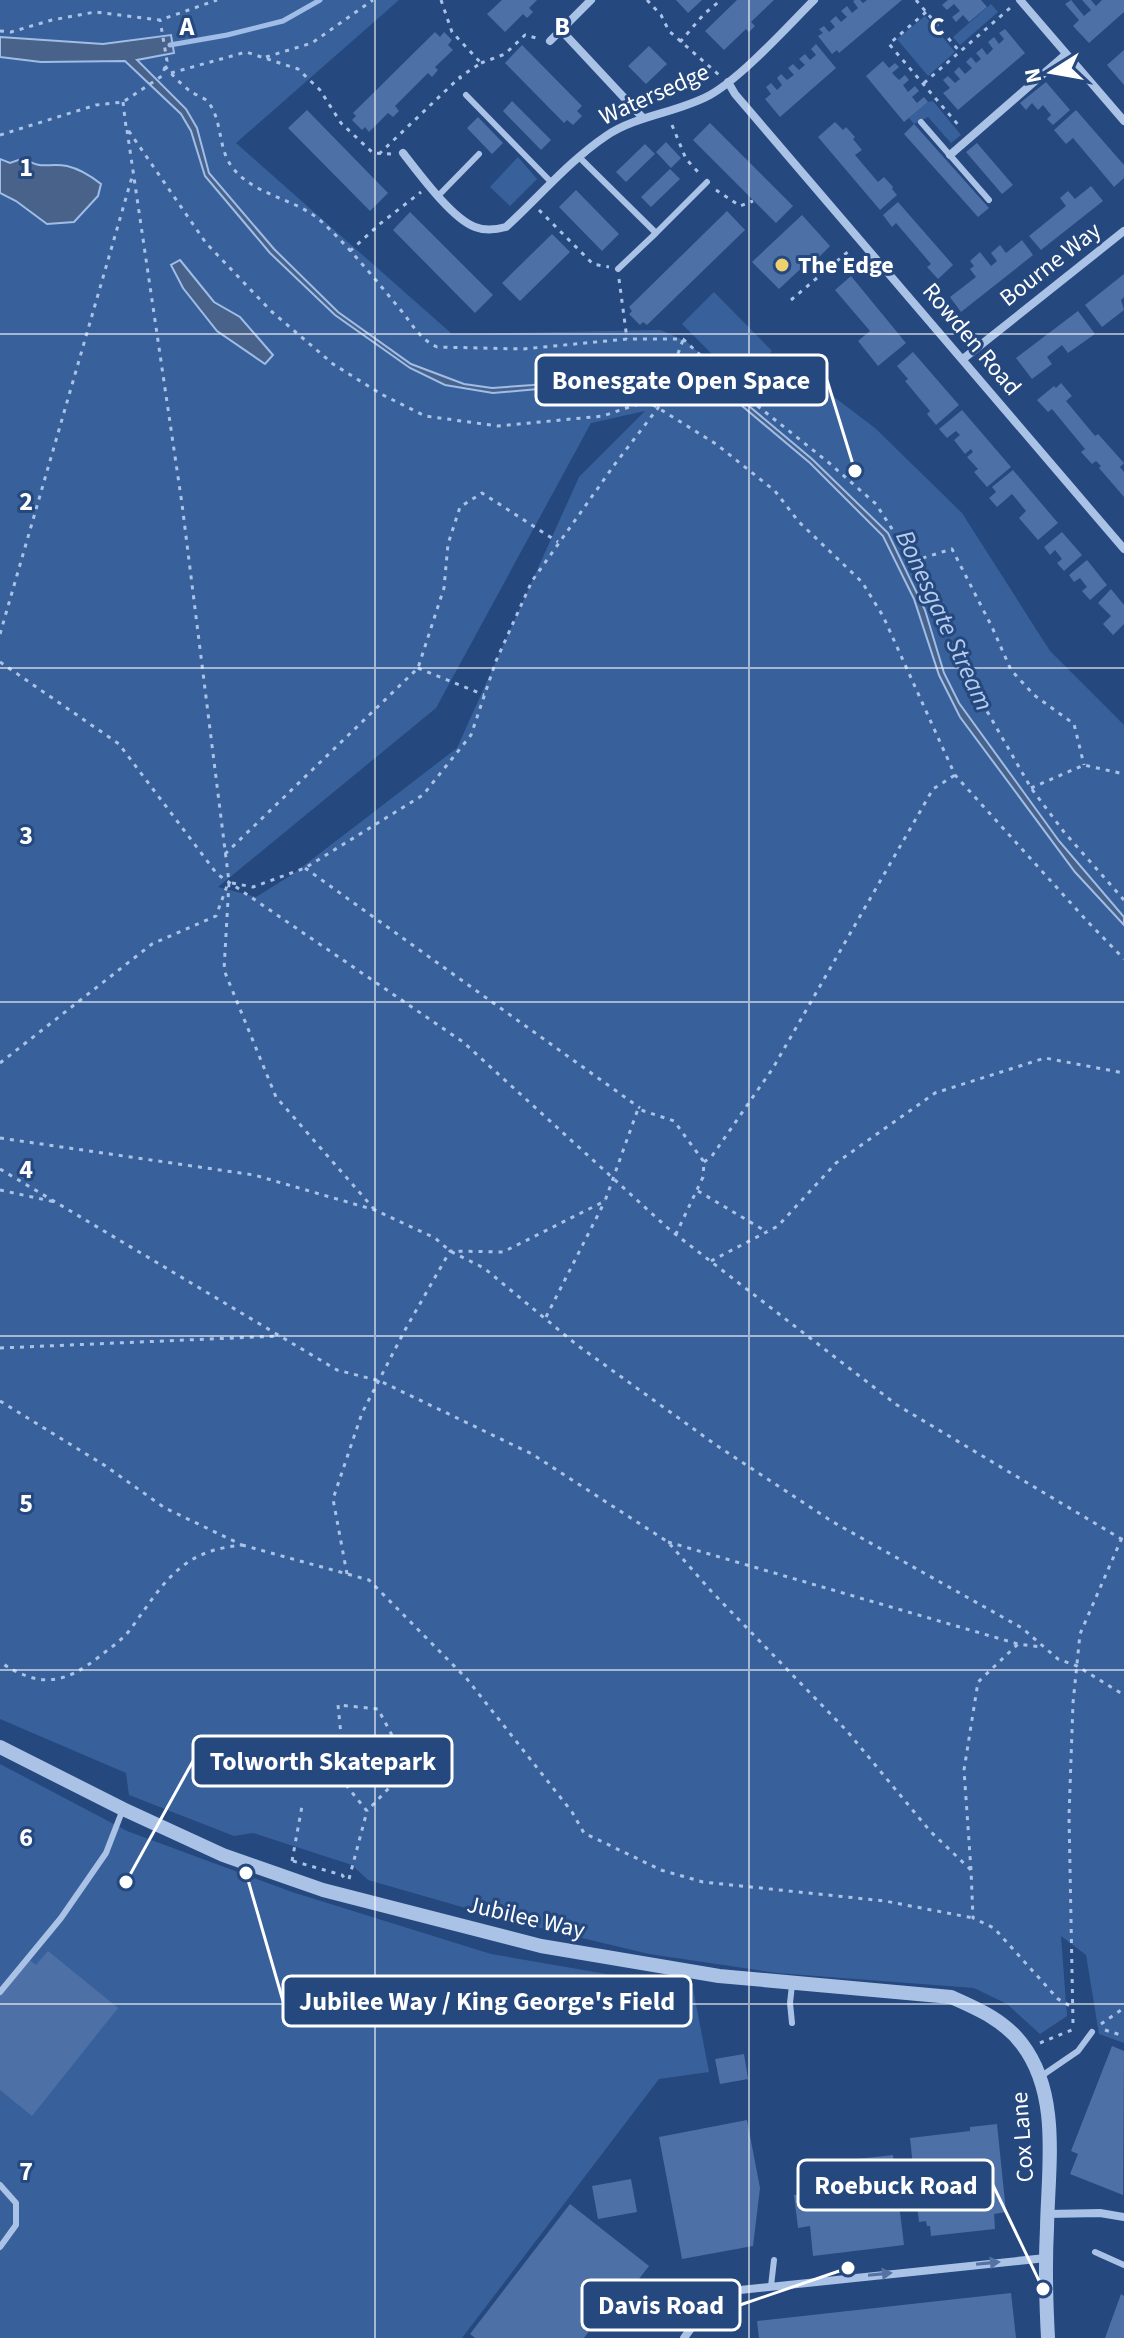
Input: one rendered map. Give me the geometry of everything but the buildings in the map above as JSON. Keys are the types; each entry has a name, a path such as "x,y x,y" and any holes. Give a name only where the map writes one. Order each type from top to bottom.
{"street":[{"path":"550,41 591,0"},
{"name":"Watersedge","path":"403,153 429,187 464,222 476,228 494,230 506,227 579,157 609,134 643,118 709,95 728,82 814,0"},
{"path":"1022,2 1035,0"},
{"path":"1022,2 1124,121"},
{"path":"560,29 643,118"},
{"path":"950,155 1065,55"},
{"name":"Rowden Road","path":"728,82 735,94 1124,549"},
{"name":"Bourne Way","path":"963,359 1124,231"},
{"name":"Jubilee Way","path":"0,1747 223,1855 323,1890 541,1946 719,1976 951,1997 1002,2023 1027,2051 1040,2077"},
{"name":"Cox Lane","path":"1040,2077 1049,2130 1048,2338"},
{"path":"1047,2214 1100,2213 1124,2217"},
{"path":"684,2338 711,2303 724,2293 1046,2258"}],"lane":[{"path":"466,95 552,183"},
{"path":"921,122 989,200"},
{"path":"439,195 479,154"},
{"path":"579,157 656,233"},
{"path":"618,269 707,182"},
{"path":"0,1992 61,1918 106,1853 123,1809"},
{"path":"792,1985 792,2023"},
{"path":"1040,2077 1078,2051 1094,2030"},
{"path":"0,2185 16,2203 16,2225 0,2247"},
{"path":"1095,2252 1124,2265"},
{"path":"771,2286 774,2260"},
{"path":"699,2292 711,2303"}],"path":[{"path":"0,31 11,32 95,12 160,20 217,0"},
{"path":"266,57 312,43 373,0"},
{"path":"441,0 452,32 481,63"},
{"path":"647,0 680,42 728,82"},
{"path":"680,42 721,0"},
{"path":"916,0 960,52"},
{"path":"924,83 1022,2"},
{"path":"926,12 889,44 970,139"},
{"path":"160,20 166,63 171,73 206,101 214,113 230,164 247,181 304,207 350,251 421,338 437,347 523,349 627,339 683,339 740,392 876,504 913,561 972,685 1031,788 1064,832 1124,900"},
{"path":"378,155 460,77 481,63 505,54 525,35 550,41"},
{"path":"171,73 246,52 266,57 298,69 320,90 341,123 373,153 403,153"},
{"path":"0,135 96,105 123,102 162,76 166,63"},
{"path":"460,77 466,95"},
{"path":"123,102 182,504 229,882 224,970 276,1097 375,1210"},
{"path":"666,112 686,159 707,182 740,206 753,201"},
{"path":"126,127 206,243 271,311 333,364 381,394 425,416 498,426 603,416 647,401 716,444 775,491 799,522 862,582 883,616 955,775 1124,959"},
{"path":"0,634 133,173"},
{"path":"350,251 429,187"},
{"path":"533,203 593,264 618,269 627,339"},
{"path":"791,300 862,240"},
{"path":"229,882 253,887 305,868 423,795 471,735 496,661 532,581 658,408 683,339"},
{"path":"740,392 777,356"},
{"path":"225,854 418,668 444,588 448,544 460,507 482,493 560,543"},
{"path":"913,561 952,549 1011,670 1034,695 1074,724 1084,765"},
{"path":"0,662 119,744 217,874 463,1042 676,1234 897,1405 1123,1540"},
{"path":"418,668 484,695"},
{"path":"1031,788 1084,765 1124,774"},
{"path":"704,1162 712,1156 773,1068 933,789 955,775"},
{"path":"305,868 644,1111"},
{"path":"0,1063 152,944 216,916 229,882"},
{"path":"711,1261 778,1226 836,1163 935,1093 1045,1058 1124,1073"},
{"path":"546,1317 605,1201 638,1109 674,1121 704,1162 703,1177 676,1234"},
{"path":"0,1138 254,1175 375,1210 435,1238 450,1251 484,1268 577,1345 716,1445 833,1522 1022,1628 1058,1659 1077,1666 1124,1695"},
{"path":"0,1169 337,1370 380,1381 532,1454 668,1542 711,1591 847,1731 930,1831 971,1870"},
{"path":"0,1190 59,1202"},
{"path":"697,1190 767,1232"},
{"path":"450,1251 503,1252 605,1201"},
{"path":"347,1574 333,1499 362,1413 450,1251"},
{"path":"0,1348 280,1336"},
{"path":"0,1401 104,1465 165,1508 242,1545 369,1580 467,1679 572,1812 584,1833 661,1870 703,1882 885,1901 973,1918 994,1928 1058,1999 1072,2007"},
{"path":"1027,2051 1073,2026 1069,1816 1080,1634 1124,1533"},
{"path":"668,1542 1018,1644 1045,1647"},
{"path":"0,1662 19,1675 54,1681 82,1670 126,1635 160,1589 184,1564 221,1547 242,1545"},
{"path":"973,1918 964,1770 978,1682 1018,1644"},
{"path":"348,1883 367,1811 409,1767 378,1709 338,1705 346,1785 367,1811"},
{"path":"292,1861 302,1806"},
{"path":"1094,2030 1124,2008"},
{"path":"1094,2030 1124,2036"}],"shaded area":[{"path":"0,0 399,0 236,143 452,334 661,330 687,342 740,390 776,366 805,375 875,428 962,513 1050,651 1124,725 1124,2043 1099,2034 1086,1955 1061,1936 1067,2016 1040,2034 1007,2004 974,1988 777,1973 649,1954 511,1921 368,1880 352,1865 253,1833 234,1836 129,1795 126,1773 0,1719","holes":["645,411 579,477 457,748 293,874 256,897 218,887 436,708 591,423"]},
{"path":"991,4 998,12 960,45 953,37"},
{"path":"925,16 955,52 928,76 897,39"},
{"path":"171,35 174,53 137,60 186,109 197,128 209,173 274,249 338,312 411,364 464,384 492,388 533,385 647,367 667,368 737,396 812,459 888,533 925,610 944,673 959,703 1059,841 1124,917 1124,925 1075,872 960,717 939,675 914,599 883,536 810,463 735,400 667,373 493,393 445,385 410,368 335,315 270,253 205,176 191,131 181,114 125,61 41,62 0,57 0,37 103,44"},
{"path":"933,101 961,135 951,143 928,117 914,124 909,118"},
{"path":"518,157 537,179 510,206 490,187"},
{"path":"24,158 36,164 67,166 81,171 101,184 98,196 74,222 47,224 0,193 0,159 10,163"},
{"path":"180,260 214,302 240,317 273,355 265,364 217,331 183,288 171,265"},
{"path":"714,292 772,351 740,382 682,324"},
{"path":"0,1764 127,1831 292,1892 491,1954 693,1989 709,2072 659,2079 462,2338 0,2338"}],"waterway":[{"path":"170,45 283,21 320,0"}],"place":[{"name":"The Edge","path":"782,265"},
{"name":"Bonesgate Open Space","path":"855,471"},
{"name":"Jubilee Way / King George's Field","path":"246,1873"},
{"name":"Tolworth Skatepark","path":"126,1882"},
{"name":"Davis Road","path":"848,2268"},
{"name":"Roebuck Road","path":"1043,2289"}],"water label":[{"name":"Bonesgate Stream","path":"945,620"}]}
